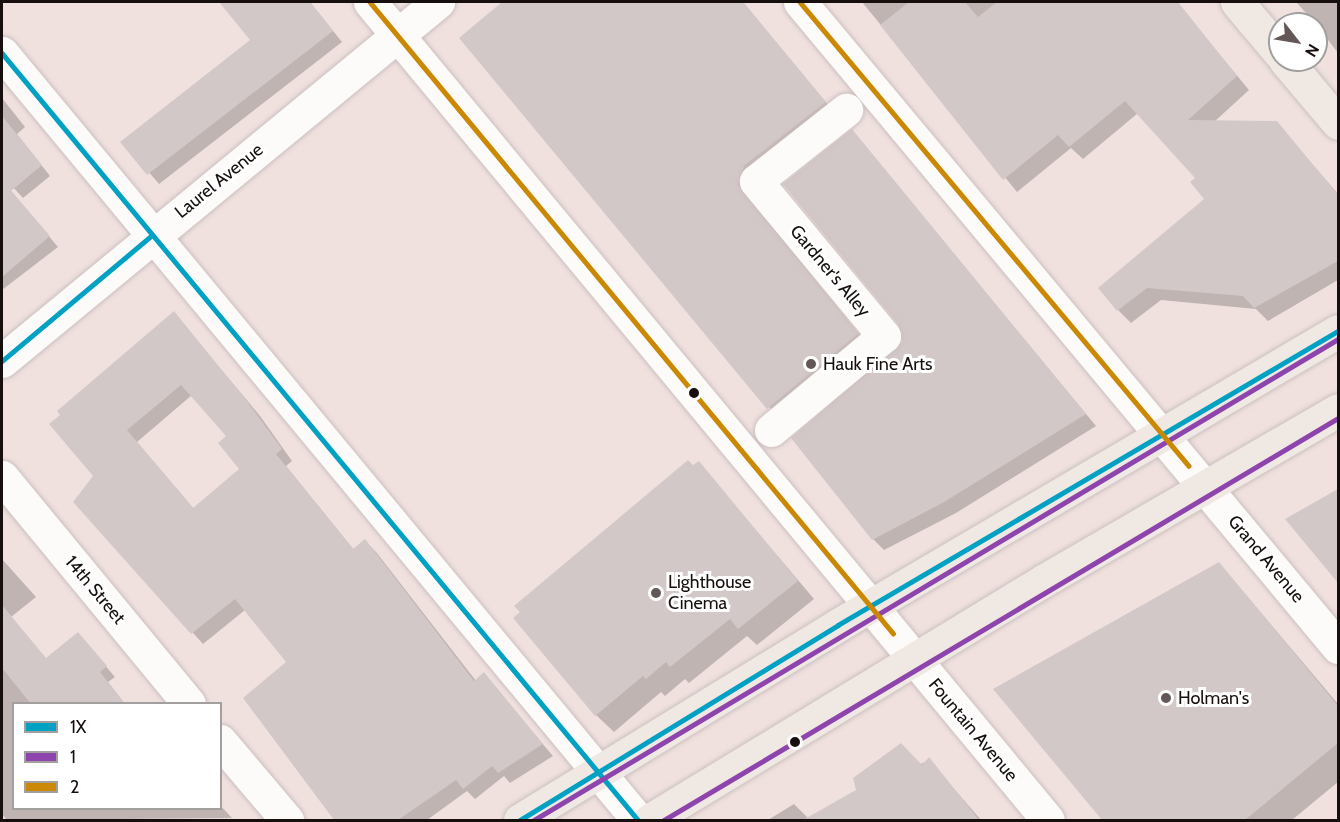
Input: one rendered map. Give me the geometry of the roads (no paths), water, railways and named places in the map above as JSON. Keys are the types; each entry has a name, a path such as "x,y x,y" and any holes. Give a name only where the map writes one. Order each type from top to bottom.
{"main road":[{"path":"1238,2 1268,38"},
{"path":"1296,72 1338,123"},
{"path":"520,820 599,774 871,606 1338,331"},
{"path":"650,820 916,660 1197,476 1338,410"}],"street":[{"name":"Fountain Avenue","path":"370,2 1048,820"},
{"name":"Laurel Avenue","path":"2,361 438,2"},
{"name":"Grand Avenue","path":"800,2 1338,647"},
{"path":"2,52 151,236 638,820"},
{"name":"Gardner's Alley","path":"771,430 884,336 756,181 846,110"},
{"name":"14th Street","path":"2,477 187,702"},
{"path":"222,743 286,820"}],"place":[{"name":"Hauk Fine Arts","path":"811,364"},
{"name":"Lighthouse Cinema","path":"656,593"},
{"name":"Holman's","path":"1166,698"}]}
